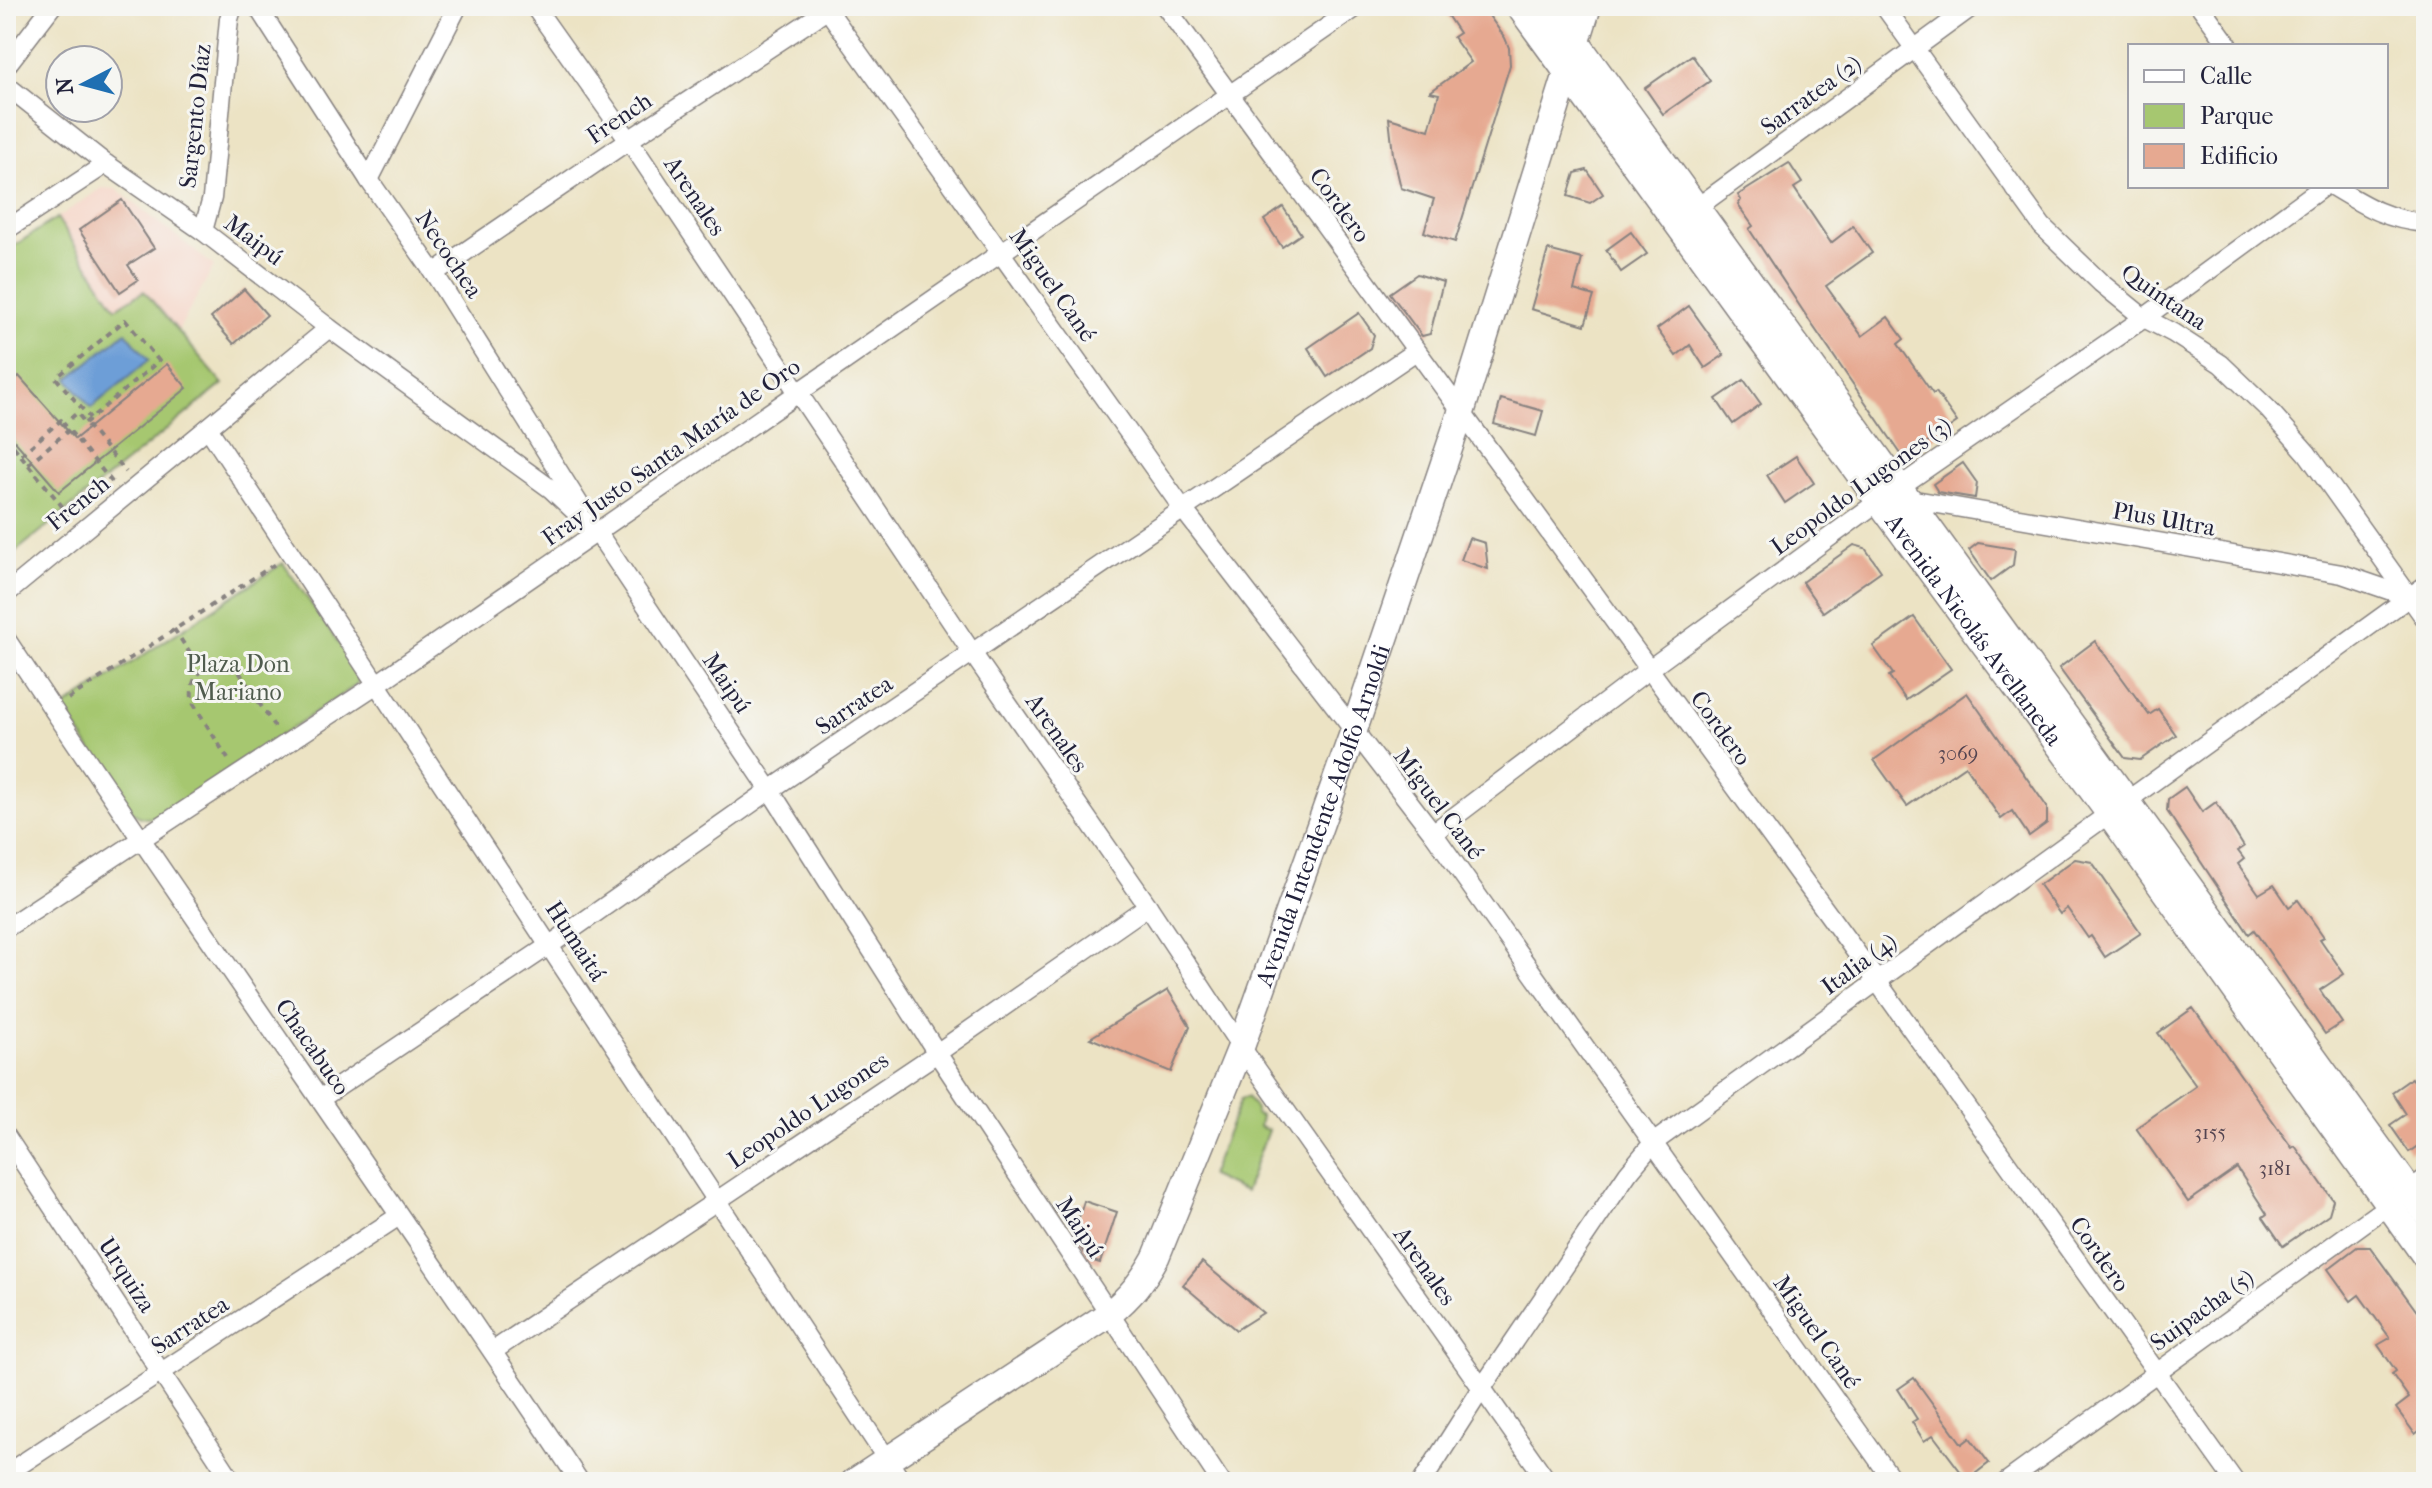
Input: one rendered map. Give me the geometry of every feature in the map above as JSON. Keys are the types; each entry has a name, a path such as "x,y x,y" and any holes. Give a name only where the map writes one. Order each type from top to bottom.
{"main road":[{"name":"Avenida Nicolás Avellaneda","path":"1519,6 1567,72 1686,215 1896,495 2118,806 2426,1213"},
{"name":"Avenida Nicolás Avellaneda","path":"1550,6 1577,42 1686,215"},
{"name":"Avenida Intendente Adolfo Arnoldi","path":"854,1482 895,1471 1109,1314 1130,1297 1156,1257 1241,1047 1354,730 1461,413 1588,6"},
{"name":"Avenida Nicolás Avellaneda","path":"2408,1191 2426,1257"}],"street":[{"path":"6,66 52,6"},
{"name":"Sargento Díaz","path":"203,231 212,198 229,19 233,6"},
{"name":"Necochea","path":"257,6 369,180 434,273 597,532"},
{"path":"369,180 458,6"},
{"name":"Arenales","path":"534,6 629,140 1241,1047 1548,1482"},
{"name":"Cordero","path":"1165,6 1877,981 2235,1482"},
{"name":"Fray Justo Santa María de Oro","path":"6,928 377,684 1358,6"},
{"name":"Quintana","path":"1884,6 2042,226 2101,283 2144,318 2221,364 2268,409 2307,453 2426,620"},
{"name":"Sarratea (2)","path":"1686,215 1973,6"},
{"path":"2200,6 2228,44"},
{"name":"French","path":"434,273 828,7"},
{"name":"Miguel Cané","path":"828,7 1183,509 1433,833 1894,1482"},
{"name":"Maipú","path":"6,85 106,164 203,231 329,328 551,489 597,532 770,790 937,1053 1221,1482"},
{"path":"6,230 106,164"},
{"name":"Leopoldo Lugones (3)","path":"1433,833 1648,670 2144,318 2321,188"},
{"path":"2335,188 2373,211 2404,221 2426,223"},
{"name":"French","path":"9,586 82,531 329,328"},
{"name":"Sarratea","path":"320,1099 550,945 770,790 1416,351"},
{"name":"Humaitá","path":"208,428 895,1471"},
{"name":"Plus Ultra","path":"1896,495 2342,574 2409,597"},
{"name":"Italia (4)","path":"1422,1482 1628,1173 1653,1143 2426,585"},
{"name":"Chacabuco","path":"6,639 580,1482"},
{"name":"Leopoldo Lugones","path":"493,1351 937,1053 1148,906"},
{"name":"Urquiza","path":"6,1136 233,1482"},
{"name":"Suipacha (5)","path":"2006,1482 2408,1191"},
{"name":"Sarratea","path":"6,1474 399,1216"}],"path":[{"path":"87,420 159,361 125,320 56,378 87,420 131,491"},
{"path":"6,357 13,368 6,373"},
{"path":"64,424 77,413 87,420"},
{"path":"21,455 61,420 131,491"},
{"path":"28,464 69,430"},
{"path":"6,437 82,531"},
{"path":"53,709 291,554"},
{"path":"174,629 201,670"},
{"path":"239,776 193,703 190,692 192,682 196,673 206,666 227,663 236,667 287,744"}],"shaded area":[{"path":"102,188 116,189 214,266 178,331 144,291 116,308 57,218"}],"green space":[{"path":"57,218 116,308 144,291 223,384 9,557 6,554 6,251"},
{"name":"Plaza Don Mariano","path":"283,563 358,671 359,680 355,686 158,817 144,818 135,814 63,708"},
{"path":"1247,1097 1256,1109 1255,1114 1261,1116 1259,1127 1268,1130 1245,1192 1210,1176 1241,1099"}],"water":[{"path":"126,332 149,360 91,408 68,379"}],"building":[{"path":"1441,6 1482,6 1509,48 1510,65 1455,242 1424,232 1434,199 1401,188 1389,118 1429,130 1439,94 1430,92 1471,62 1453,37 1459,33"},
{"path":"1692,55 1710,81 1663,114 1645,88"},
{"path":"1789,163 1802,183 1794,188 1831,243 1853,226 1872,253 1826,286 1862,336 1888,317 1904,339 1898,344 1957,422 1914,452 1901,454 1749,229 1753,226 1738,205 1741,200 1738,195"},
{"path":"1587,170 1603,194 1590,203 1568,196 1575,173"},
{"path":"122,200 154,248 128,265 138,280 120,292 79,230"},
{"path":"1283,207 1301,234 1282,247 1264,220"},
{"path":"1631,232 1647,254 1621,272 1606,250"},
{"path":"1548,250 1582,259 1574,290 1594,296 1585,325 1531,309"},
{"path":"1417,274 1443,282 1430,334 1422,336 1390,293"},
{"path":"244,289 267,315 234,344 211,318"},
{"path":"1689,306 1724,355 1705,368 1690,345 1676,356 1657,329"},
{"path":"1359,313 1374,335 1370,348 1327,377 1308,348"},
{"path":"167,364 187,388 59,492 6,431 6,388 19,376 75,439"},
{"path":"1744,380 1761,404 1733,424 1716,399"},
{"path":"1501,399 1543,411 1536,436 1494,424"},
{"path":"1796,456 1814,483 1785,503 1767,475"},
{"path":"1963,463 1977,483 1975,498 1938,492 1933,484"},
{"path":"1469,538 1485,543 1488,569 1461,560"},
{"path":"1978,543 2015,549 2013,565 1991,581 1969,550"},
{"path":"1854,545 1865,548 1881,571 1823,612 1802,582"},
{"path":"1914,617 1951,669 1906,700 1889,676 1893,674 1873,646"},
{"path":"2095,641 2149,715 2158,709 2176,735 2140,760 2125,758 2059,668"},
{"path":"1967,693 2047,807 2047,823 2029,836 2012,811 2001,819 1965,766 1907,806 1874,760"},
{"path":"2185,787 2202,812 2216,802 2244,847 2238,851 2244,859 2238,864 2259,894 2274,885 2289,907 2298,900 2324,937 2320,939 2344,974 2320,990 2342,1023 2325,1034 2254,930 2249,934 2167,811 2168,799"},
{"path":"2075,859 2092,862 2141,933 2105,957 2067,908 2060,914 2039,885"},
{"path":"1168,990 1190,1026 1171,1072 1090,1038"},
{"path":"2193,1008 2292,1148 2295,1146 2333,1200 2329,1214 2283,1246 2263,1217 2267,1214 2237,1168 2188,1202 2136,1128 2196,1086 2158,1033"},
{"path":"2412,1078 2426,1098 2426,1140 2409,1152 2390,1125 2406,1114 2392,1092"},
{"path":"1084,1201 1117,1212 1100,1263 1089,1260 1073,1237"},
{"path":"2357,1247 2370,1247 2426,1324 2426,1426 2415,1434 2396,1408 2409,1398 2392,1374 2396,1371 2378,1345 2390,1338 2359,1295 2351,1301 2328,1269"},
{"path":"1202,1262 1263,1313 1236,1330 1183,1285"},
{"path":"1914,1378 1962,1444 1970,1438 1989,1463 1967,1480 1933,1435 1924,1441 1912,1422 1917,1419 1898,1389"}]}
